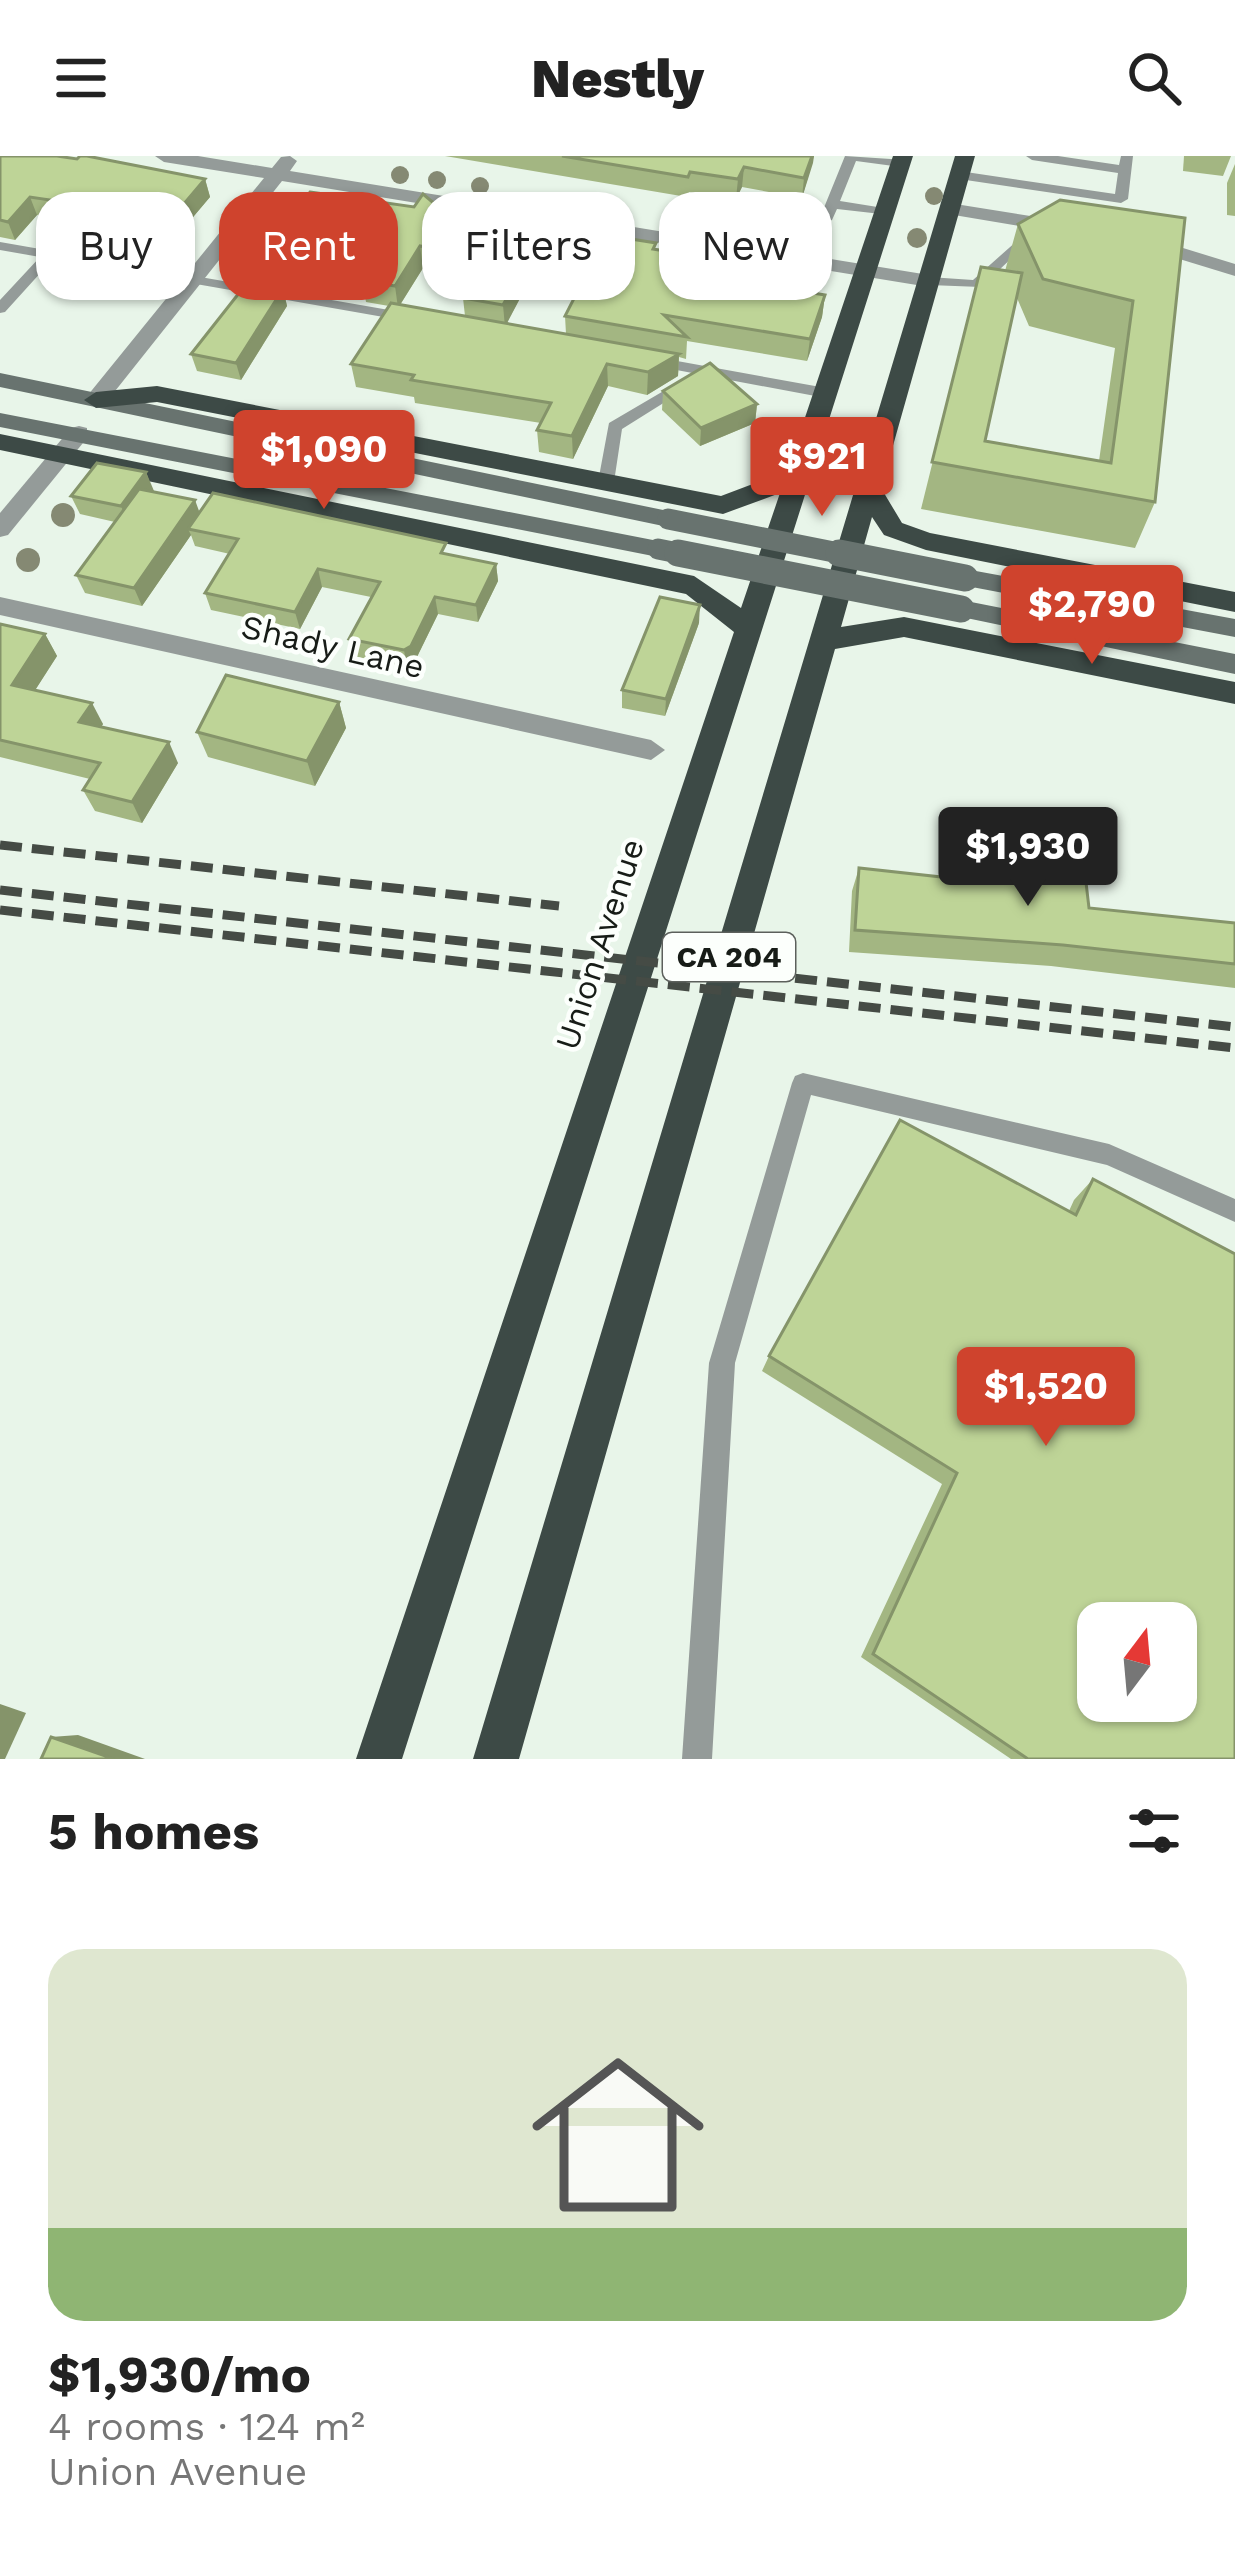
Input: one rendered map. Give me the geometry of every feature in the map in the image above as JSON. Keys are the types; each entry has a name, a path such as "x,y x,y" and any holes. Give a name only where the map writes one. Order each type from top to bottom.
{"highway":[{"name":"Union Avenue","path":"379,1759 902,160"},
{"name":"CA 204","path":"496,1759 962,165"},
{"path":"96,400 157,394 723,505 797,477"},
{"path":"0,442 694,586 749,629"},
{"path":"868,489 892,529 926,541 1235,602"},
{"path":"694,586 723,505"},
{"path":"904,627 926,541"},
{"path":"821,641 904,627 1235,692"}],"main road":[{"path":"0,380 668,519 1235,628"},
{"path":"0,404 59,410 96,400"},
{"path":"0,420 1235,664"}],"street":[{"path":"164,156 659,238"},
{"path":"195,279 293,156"},
{"path":"949,209 1103,234 1235,270"},
{"path":"832,266 929,281"},
{"path":"96,400 178,300"},
{"path":"0,529 79,433"},
{"name":"Shady Lane","path":"0,606 651,750"}],"lane":[{"path":"885,212 833,204 851,156 902,160"},
{"path":"962,165 1121,199 1126,163 1032,156"},
{"path":"929,281 976,284 1027,238 1031,222"},
{"path":"0,246 36,252"},
{"path":"0,309 36,269"},
{"path":"195,279 427,321"},
{"path":"636,359 826,394"},
{"path":"606,482 615,427 705,371"},
{"path":"697,1759 722,1363 803,1083 1109,1154 1235,1211"}],"building":[{"path":"0,156 87,156 205,179 194,192 36,192 36,198 30,197 8,222 0,220"},
{"path":"562,156 812,156 804,178 744,167 738,179 690,172 688,177"},
{"path":"422,195 422,246 398,281 398,205 414,207"},
{"path":"1060,200 1185,218 1155,502 932,462 981,267 1022,273 985,441 1111,463 1133,301 1043,279 1018,224"},
{"path":"635,240 656,243 653,249 659,250 659,300 823,300 810,339 664,315 687,337 565,316 573,300 635,300"},
{"path":"234,300 276,300 236,363 191,354"},
{"path":"391,303 679,354 648,372 607,364 572,436 537,430 551,403 411,380 414,375 351,364"},
{"path":"710,363 757,404 701,428 663,391"},
{"path":"97,463 146,472 121,506 71,496"},
{"path":"139,489 195,500 134,588 76,575"},
{"path":"213,493 446,543 441,553 496,564 476,605 435,597 411,646 404,650 349,639 380,582 318,569 295,612 205,593 238,539 188,529"},
{"path":"660,597 700,605 666,699 622,690"},
{"path":"0,624 45,634 12,685 92,703 79,722 169,742 132,802 83,790 100,763 0,740"},
{"path":"226,675 339,702 307,761 197,732"},
{"path":"967,847 1083,857 1089,908 1235,923 1235,964 855,930 859,868 969,880"},
{"path":"900,1120 1076,1215 1093,1179 1235,1254 1235,1759 1028,1759 873,1654 957,1473 769,1356"},
{"path":"51,1737 114,1759 41,1759"}],"railway":[{"path":"0,845 559,906"},
{"path":"0,890 1235,1027"},
{"path":"0,910 1235,1048"}]}
